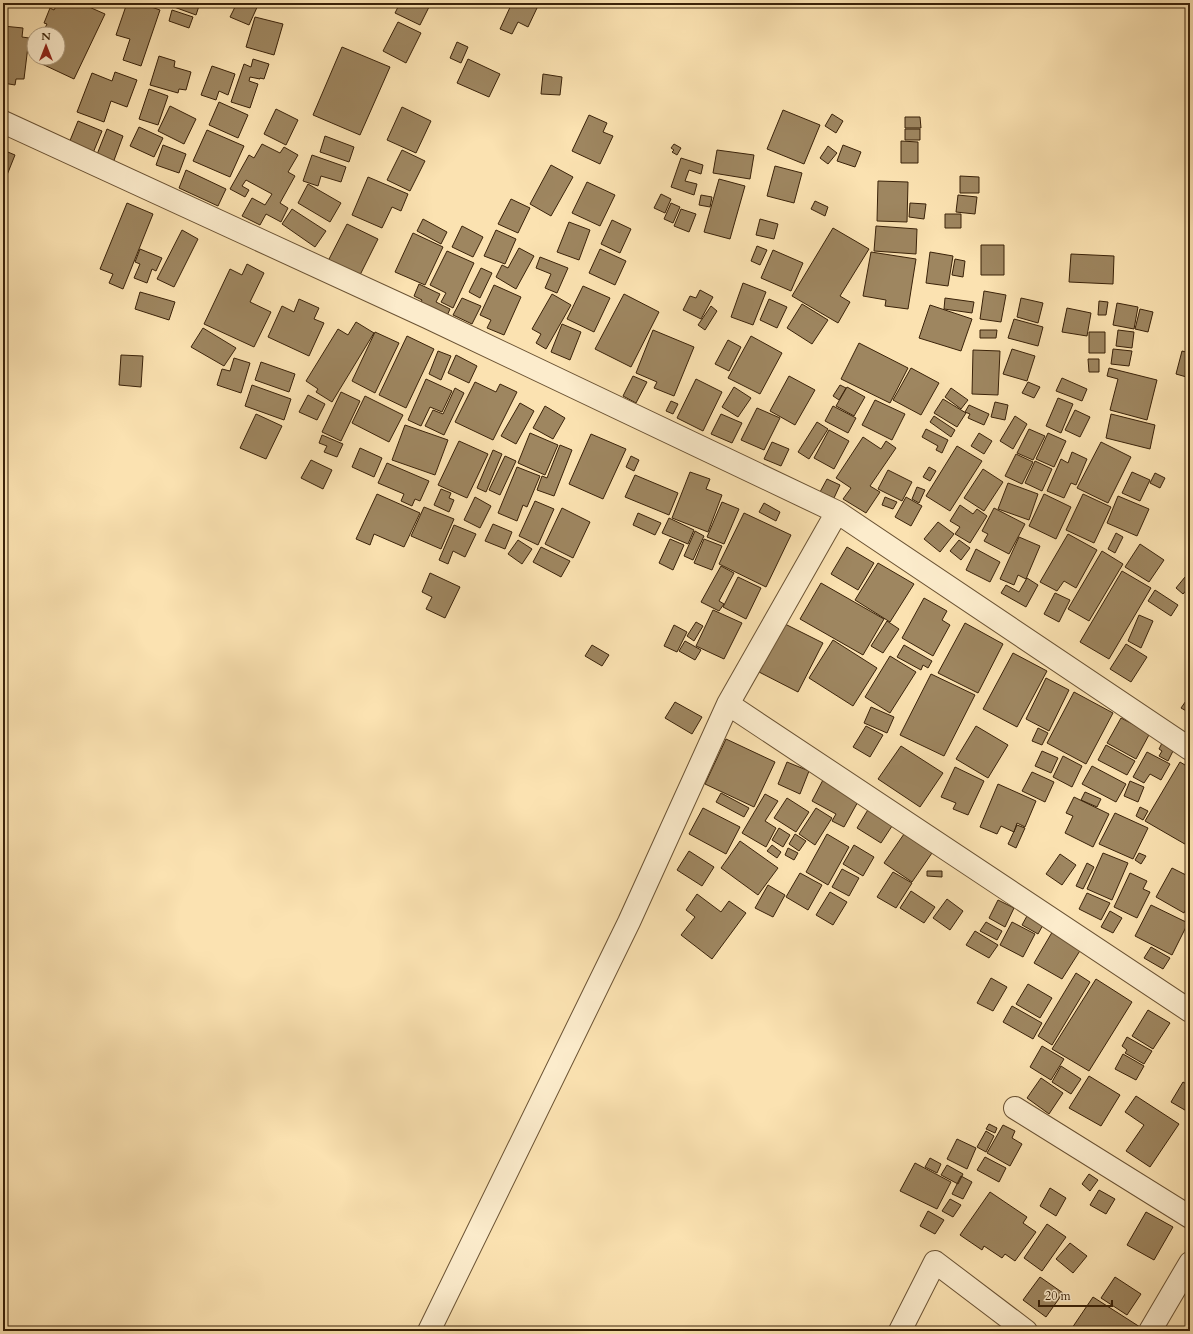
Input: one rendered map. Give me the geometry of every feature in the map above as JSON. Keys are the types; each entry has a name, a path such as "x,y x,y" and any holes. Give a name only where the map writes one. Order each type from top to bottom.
{"street":[{"path":"3,122 427,317 837,512 1190,749"},
{"path":"429,1331 629,922 728,704 837,512"},
{"path":"728,704 1190,1011"},
{"path":"1015,1108 1190,1217"},
{"path":"900,1331 935,1262 1026,1331"},
{"path":"1150,1331 1190,1263"}],"building":[{"path":"58,3 80,3 105,14 74,79 46,66 66,66 66,26 46,26 47,24 44,23 50,8 54,10"},
{"path":"127,3 140,3 160,10 141,66 123,60 130,39 116,35"},
{"path":"175,3 200,3 196,15 174,7"},
{"path":"237,3 259,3 249,25 230,17"},
{"path":"400,3 431,3 420,25 395,13"},
{"path":"512,3 527,3 537,8 528,27 518,22 512,34 500,29"},
{"path":"172,10 193,17 189,28 169,21"},
{"path":"255,17 283,24 274,55 246,47"},
{"path":"398,22 421,33 406,63 383,51"},
{"path":"3,26 23,28 22,37 26,38 26,63 24,79 16,79 15,85 3,83"},
{"path":"457,42 468,47 461,63 450,58"},
{"path":"342,47 390,67 360,135 313,115"},
{"path":"159,56 175,61 174,67 191,72 186,90 179,89 178,93 150,85"},
{"path":"253,59 269,64 264,79 250,77 249,81 258,84 250,108 231,102 244,64 251,67"},
{"path":"468,59 500,74 489,97 457,83"},
{"path":"212,66 235,74 228,95 219,91 216,100 201,95"},
{"path":"115,72 137,80 127,107 111,101 104,122 77,112 92,73 112,81"},
{"path":"543,74 562,77 560,95 541,94"},
{"path":"149,89 168,96 158,125 139,119"},
{"path":"219,102 248,115 238,138 209,125"},
{"path":"170,106 196,119 184,144 158,131"},
{"path":"402,107 431,121 416,153 387,140"},
{"path":"276,109 298,120 286,145 264,134"},
{"path":"783,110 820,125 804,164 767,149"},
{"path":"832,114 843,121 836,133 825,126"},
{"path":"589,115 607,123 603,132 613,136 600,164 572,151"},
{"path":"905,117 920,117 921,128 905,128"},
{"path":"78,121 102,131 93,153 69,143"},
{"path":"139,127 163,138 154,157 130,146"},
{"path":"107,129 123,136 113,163 96,157"},
{"path":"905,129 920,129 920,140 905,140"},
{"path":"207,130 244,146 230,177 193,161"},
{"path":"325,136 354,147 349,162 320,152"},
{"path":"901,141 918,142 918,163 901,163"},
{"path":"262,144 280,153 284,147 298,155 288,172 295,176 280,203 288,208 281,222 266,214 260,225 242,216 252,198 265,205 272,194 246,180 242,186 249,190 245,197 230,189 249,155 254,158"},
{"path":"674,144 681,148 677,155 672,152 674,150 671,148"},
{"path":"163,145 186,154 179,173 156,165"},
{"path":"843,145 861,152 855,167 837,161"},
{"path":"828,146 837,153 828,164 820,158"},
{"path":"3,150 15,155 3,185"},
{"path":"402,150 425,161 410,191 387,180"},
{"path":"717,150 754,155 750,179 713,173"},
{"path":"312,155 346,167 341,182 321,176 318,186 303,181"},
{"path":"681,158 703,165 701,174 689,170 685,181 697,184 694,195 671,187"},
{"path":"551,165 573,177 551,216 530,204"},
{"path":"775,166 802,173 794,203 767,196"},
{"path":"186,170 226,189 218,206 179,188"},
{"path":"960,176 979,177 979,193 960,193"},
{"path":"368,177 408,194 401,211 392,207 382,228 352,215"},
{"path":"719,179 745,186 730,239 704,232"},
{"path":"878,181 908,182 907,222 877,221"},
{"path":"587,182 615,195 600,226 572,213"},
{"path":"308,184 341,203 330,222 298,203"},
{"path":"661,194 671,199 665,213 654,208"},
{"path":"701,195 712,197 710,207 699,205"},
{"path":"958,195 977,197 975,214 956,212"},
{"path":"511,199 530,208 518,233 498,224"},
{"path":"815,201 828,207 825,216 811,209"},
{"path":"127,203 153,214 123,289 109,283 113,274 100,269"},
{"path":"671,203 680,207 673,223 664,219"},
{"path":"910,203 926,204 924,219 909,217"},
{"path":"292,209 326,231 315,247 282,224"},
{"path":"681,209 696,214 689,232 674,226"},
{"path":"945,214 961,214 961,228 945,228"},
{"path":"423,219 447,232 441,244 417,231"},
{"path":"760,219 778,224 774,239 756,235"},
{"path":"612,220 631,229 620,253 601,244"},
{"path":"569,222 590,230 579,260 557,252"},
{"path":"347,224 378,239 358,279 327,263"},
{"path":"462,226 483,237 473,257 452,247"},
{"path":"876,226 917,229 916,254 874,251"},
{"path":"833,228 869,249 840,296 850,302 838,323 792,296"},
{"path":"182,230 198,239 174,287 157,279"},
{"path":"496,230 516,239 505,264 484,256"},
{"path":"413,233 443,247 425,285 395,272"},
{"path":"981,245 1004,245 1004,275 981,275"},
{"path":"757,246 767,250 760,265 751,261"},
{"path":"519,248 534,256 516,289 496,277 502,265 508,268"},
{"path":"140,249 162,258 156,271 152,269 147,283 134,278 140,264 135,262"},
{"path":"600,249 626,261 615,285 589,273"},
{"path":"773,250 803,263 791,291 761,278"},
{"path":"447,251 474,263 453,308 441,302 446,293 430,285"},
{"path":"871,252 916,259 908,309 885,306 886,300 863,296"},
{"path":"930,252 953,256 948,286 926,283"},
{"path":"1071,254 1114,256 1113,284 1069,282"},
{"path":"540,257 568,268 557,293 545,288 551,274 536,268"},
{"path":"955,259 965,261 963,277 952,275"},
{"path":"247,264 264,273 250,302 271,312 254,347 204,324 230,269 242,275"},
{"path":"481,268 492,273 480,298 469,292"},
{"path":"743,283 766,292 753,325 731,317"},
{"path":"419,284 440,294 436,302 450,309 446,318 419,306 422,300 414,296"},
{"path":"494,285 521,297 504,335 487,328 491,320 480,315"},
{"path":"583,286 610,298 594,332 567,319"},
{"path":"700,290 713,297 701,319 683,310 690,296 696,298"},
{"path":"984,291 1006,295 1001,322 980,319"},
{"path":"140,292 175,302 169,320 135,309"},
{"path":"552,294 571,305 546,349 536,343 541,334 532,329"},
{"path":"624,294 659,312 631,367 595,349"},
{"path":"462,298 481,306 472,324 453,315"},
{"path":"945,298 974,302 972,313 944,309"},
{"path":"1021,298 1043,303 1038,323 1017,317"},
{"path":"299,299 319,308 314,319 324,323 309,356 268,337 282,306 294,312"},
{"path":"769,299 787,307 777,328 760,320"},
{"path":"1099,301 1108,302 1106,315 1098,315"},
{"path":"1117,303 1138,307 1134,329 1113,325"},
{"path":"802,304 828,320 812,344 787,328"},
{"path":"930,305 972,319 961,351 919,338"},
{"path":"711,306 717,311 705,330 698,325"},
{"path":"1067,308 1091,313 1087,336 1062,332"},
{"path":"1140,309 1153,312 1148,332 1135,329"},
{"path":"1014,319 1043,327 1038,346 1008,338"},
{"path":"356,322 374,333 332,402 316,392 318,389 306,381 338,329 348,335"},
{"path":"562,324 581,332 570,360 551,352"},
{"path":"203,328 236,348 224,366 191,347"},
{"path":"653,330 694,347 674,396 654,388 657,382 636,373"},
{"path":"980,330 997,330 996,338 980,338"},
{"path":"1118,330 1134,332 1132,348 1116,346"},
{"path":"375,332 399,343 375,393 352,381"},
{"path":"1089,332 1105,332 1105,353 1089,353"},
{"path":"407,336 434,349 406,408 379,395"},
{"path":"751,336 782,353 760,394 728,378"},
{"path":"728,340 741,347 729,371 715,364"},
{"path":"859,343 908,368 890,403 841,379"},
{"path":"1012,349 1035,356 1027,381 1003,374"},
{"path":"1113,349 1132,351 1129,366 1111,364"},
{"path":"973,350 1000,351 998,395 972,394"},
{"path":"438,351 451,356 441,380 429,374"},
{"path":"1182,351 1190,353 1190,378 1176,374"},
{"path":"121,355 143,356 141,387 119,385"},
{"path":"456,355 477,366 469,383 448,373"},
{"path":"234,358 250,363 241,393 217,385 222,369 230,371"},
{"path":"1088,359 1099,359 1099,372 1089,372"},
{"path":"261,362 295,374 289,392 255,380"},
{"path":"911,368 939,383 921,415 893,400"},
{"path":"1109,368 1157,380 1147,420 1110,410 1118,379 1107,376"},
{"path":"633,376 647,382 636,403 623,396"},
{"path":"789,376 815,390 795,425 770,411"},
{"path":"1062,378 1087,389 1082,401 1056,391"},
{"path":"426,379 452,391 442,412 430,407 421,426 408,420"},
{"path":"696,379 722,392 703,431 677,418"},
{"path":"475,382 496,392 500,384 517,392 493,440 455,422"},
{"path":"1028,382 1040,387 1034,398 1022,393"},
{"path":"252,385 291,399 284,420 245,406"},
{"path":"840,385 846,388 839,400 833,396"},
{"path":"734,387 751,398 738,417 722,407"},
{"path":"847,387 865,397 854,416 836,406"},
{"path":"455,388 464,393 444,435 425,426 433,410 443,414"},
{"path":"951,388 968,400 961,409 945,397"},
{"path":"341,392 360,401 341,441 322,432"},
{"path":"308,395 325,404 317,420 299,412"},
{"path":"365,396 403,415 389,442 352,423"},
{"path":"1058,398 1073,404 1061,433 1046,426"},
{"path":"943,399 966,413 957,427 934,413"},
{"path":"875,400 905,414 892,440 862,425"},
{"path":"671,401 678,404 673,414 666,411"},
{"path":"995,402 1008,405 1005,420 991,417"},
{"path":"520,403 534,411 516,444 501,436"},
{"path":"969,405 989,414 984,425 968,418 970,414 965,412"},
{"path":"545,406 565,418 553,439 533,428"},
{"path":"833,406 856,418 848,433 825,421"},
{"path":"757,408 780,418 764,450 741,440"},
{"path":"1075,410 1090,417 1080,437 1065,430"},
{"path":"256,414 282,426 266,459 240,448"},
{"path":"721,414 742,423 732,443 711,434"},
{"path":"1111,414 1155,425 1150,449 1106,438"},
{"path":"934,416 955,430 951,437 930,422"},
{"path":"1015,416 1027,424 1013,449 1000,441"},
{"path":"817,422 828,429 809,459 798,452"},
{"path":"405,425 448,440 435,475 392,460"},
{"path":"926,429 948,440 942,453 936,450 938,446 922,437"},
{"path":"1029,429 1045,436 1033,460 1017,453"},
{"path":"829,430 849,441 834,469 814,458"},
{"path":"530,433 558,445 545,475 518,463"},
{"path":"979,433 992,441 984,454 971,446"},
{"path":"1048,433 1066,441 1054,467 1036,459"},
{"path":"591,434 626,449 603,499 569,484"},
{"path":"322,435 343,444 337,457 324,452 327,446 319,443"},
{"path":"863,437 881,449 886,441 896,448 870,486 880,492 866,513 843,499 851,488 836,478"},
{"path":"459,441 488,454 467,498 438,485"},
{"path":"772,442 789,449 781,466 764,459"},
{"path":"1101,442 1131,457 1108,503 1077,488"},
{"path":"560,445 572,450 554,496 537,490 542,476 547,478"},
{"path":"957,446 982,461 950,511 926,496"},
{"path":"360,448 382,458 374,477 352,467"},
{"path":"493,450 502,454 486,492 477,488"},
{"path":"1072,452 1087,459 1076,485 1071,483 1064,498 1047,491 1061,459 1068,463"},
{"path":"1016,454 1033,462 1022,484 1005,476"},
{"path":"505,456 516,461 500,495 489,490"},
{"path":"631,456 639,460 634,471 626,467"},
{"path":"311,460 332,470 323,489 301,478"},
{"path":"1035,461 1052,469 1042,491 1025,483"},
{"path":"387,463 429,481 420,501 415,499 412,506 401,501 404,494 378,483"},
{"path":"517,467 540,476 527,507 523,505 517,521 498,513"},
{"path":"929,467 936,471 930,481 923,477"},
{"path":"983,469 1003,482 984,511 964,498"},
{"path":"888,470 912,482 902,501 878,489"},
{"path":"690,472 710,479 706,489 722,495 708,532 672,518"},
{"path":"1132,472 1150,480 1140,501 1122,493"},
{"path":"1155,473 1165,478 1160,488 1150,483"},
{"path":"635,475 678,493 669,515 625,497"},
{"path":"827,479 840,485 834,498 820,492"},
{"path":"1008,483 1038,494 1029,520 998,509"},
{"path":"917,487 925,490 919,503 912,499"},
{"path":"441,489 451,493 449,498 454,500 449,512 434,505"},
{"path":"377,494 420,513 404,547 374,534 370,545 356,539"},
{"path":"1044,494 1071,507 1056,539 1029,526"},
{"path":"1083,494 1111,507 1094,543 1066,530"},
{"path":"1118,496 1149,509 1137,536 1107,523"},
{"path":"475,497 491,506 480,528 464,520"},
{"path":"885,497 897,502 893,509 882,505"},
{"path":"906,497 922,506 911,526 895,517"},
{"path":"535,501 554,509 538,545 519,536"},
{"path":"722,502 739,509 724,544 707,537"},
{"path":"764,503 780,512 776,521 759,512"},
{"path":"960,505 973,514 977,509 987,516 970,543 955,534 960,527 950,521"},
{"path":"424,507 454,519 441,549 411,536"},
{"path":"562,508 590,522 573,558 545,544"},
{"path":"994,508 1025,524 1009,554 984,541 988,534 982,531"},
{"path":"638,513 661,523 655,535 633,525"},
{"path":"744,513 791,535 766,587 719,564"},
{"path":"669,518 694,530 688,544 662,533"},
{"path":"938,522 954,534 940,552 924,539"},
{"path":"493,524 512,532 505,549 485,541"},
{"path":"454,525 476,534 465,557 453,551 448,564 439,560"},
{"path":"695,531 704,536 693,560 684,556"},
{"path":"1116,533 1123,537 1115,553 1108,549"},
{"path":"1068,534 1097,550 1076,588 1064,581 1057,591 1040,582"},
{"path":"1019,537 1040,546 1026,579 1018,575 1014,585 1000,579"},
{"path":"670,539 684,545 673,570 659,563"},
{"path":"704,539 722,546 712,570 694,563"},
{"path":"518,540 532,549 522,564 508,554"},
{"path":"959,540 970,548 961,560 950,551"},
{"path":"1140,544 1164,560 1149,582 1125,567"},
{"path":"541,547 570,561 561,577 533,562"},
{"path":"847,547 874,563 858,590 831,574"},
{"path":"976,549 1000,562 990,582 966,570"},
{"path":"1102,551 1123,564 1089,621 1068,609"},
{"path":"878,563 914,584 890,622 855,600"},
{"path":"721,566 734,573 719,601 724,604 719,611 701,602"},
{"path":"1122,571 1151,588 1109,659 1080,642"},
{"path":"430,573 460,587 445,618 426,609 432,597 422,592"},
{"path":"738,577 761,588 746,619 723,607"},
{"path":"1185,577 1190,581 1190,586 1183,594 1176,588"},
{"path":"1027,578 1038,585 1026,607 1001,593 1006,585 1019,592"},
{"path":"821,583 884,619 863,655 800,619"},
{"path":"1155,590 1178,605 1171,616 1148,601"},
{"path":"1055,593 1070,600 1059,622 1044,614"},
{"path":"924,598 947,611 942,620 950,625 933,656 902,638"},
{"path":"713,610 742,623 724,659 696,646"},
{"path":"1139,615 1153,621 1141,648 1128,641"},
{"path":"887,621 899,629 883,653 871,646"},
{"path":"696,622 703,626 694,641 687,636"},
{"path":"783,623 823,643 798,692 759,672"},
{"path":"965,623 1003,644 978,693 938,673"},
{"path":"674,625 687,632 677,652 664,646"},
{"path":"833,640 877,668 853,706 809,678"},
{"path":"685,641 701,650 695,660 679,651"},
{"path":"1126,644 1147,657 1131,682 1110,669"},
{"path":"592,645 609,655 602,666 585,656"},
{"path":"904,645 932,661 928,668 923,665 921,670 897,657"},
{"path":"1013,653 1047,671 1017,727 983,709"},
{"path":"890,656 916,672 890,713 865,697"},
{"path":"931,674 975,695 944,756 900,735"},
{"path":"1046,678 1069,690 1049,731 1026,719"},
{"path":"1074,692 1113,713 1086,764 1047,743"},
{"path":"1188,698 1190,699 1190,713 1181,708"},
{"path":"675,702 702,717 692,734 665,718"},
{"path":"871,707 894,717 887,733 864,723"},
{"path":"1121,718 1150,733 1136,759 1107,743"},
{"path":"866,726 883,735 870,757 853,747"},
{"path":"976,726 1008,745 988,778 956,759"},
{"path":"1038,728 1048,733 1042,745 1032,741"},
{"path":"726,739 775,762 754,807 705,784"},
{"path":"1164,739 1176,745 1168,761 1159,756 1162,751 1159,749"},
{"path":"1106,745 1135,761 1127,775 1098,760"},
{"path":"901,746 943,773 920,807 878,779"},
{"path":"1042,751 1058,758 1051,773 1035,766"},
{"path":"1147,752 1170,764 1161,780 1150,774 1144,783 1133,777"},
{"path":"1063,756 1082,766 1072,787 1053,777"},
{"path":"787,762 809,771 800,794 778,784"},
{"path":"1180,762 1190,768 1190,847 1145,821"},
{"path":"1092,766 1126,784 1116,802 1082,784"},
{"path":"955,767 984,781 968,815 953,809 956,803 941,797"},
{"path":"1032,772 1054,782 1045,802 1022,791"},
{"path":"824,778 860,798 844,827 832,821 836,814 812,801"},
{"path":"1130,781 1144,787 1138,802 1124,796"},
{"path":"998,784 1036,801 1025,827 1017,823 1014,832 1001,826 997,834 980,827"},
{"path":"1085,792 1101,799 1097,807 1081,800"},
{"path":"721,793 749,808 744,817 716,802"},
{"path":"765,794 778,801 765,821 776,828 766,847 742,833"},
{"path":"1074,797 1109,814 1093,847 1065,833 1073,816 1066,813"},
{"path":"787,798 809,812 796,832 774,818"},
{"path":"1140,807 1148,811 1143,820 1136,816"},
{"path":"703,808 740,827 726,854 689,834"},
{"path":"816,808 832,818 815,845 799,834"},
{"path":"869,808 894,823 881,843 857,828"},
{"path":"1115,813 1148,828 1133,859 1099,844"},
{"path":"1017,825 1025,828 1016,848 1008,844"},
{"path":"779,828 790,835 783,847 772,840"},
{"path":"795,834 806,841 799,851 789,844"},
{"path":"827,834 849,847 828,885 806,872"},
{"path":"904,834 932,853 912,882 884,863"},
{"path":"740,841 778,868 758,895 721,868"},
{"path":"772,845 781,852 777,858 767,851"},
{"path":"854,845 874,857 863,876 843,864"},
{"path":"788,848 798,853 794,860 785,855"},
{"path":"689,851 714,867 702,886 677,870"},
{"path":"1103,853 1128,863 1112,900 1087,889"},
{"path":"1139,853 1146,856 1141,864 1135,860"},
{"path":"1060,854 1076,865 1062,885 1046,874"},
{"path":"1087,863 1094,867 1083,889 1076,886"},
{"path":"1172,868 1190,877 1190,901 1184,913 1156,897"},
{"path":"842,869 859,878 849,896 832,887"},
{"path":"927,871 942,871 942,877 927,876"},
{"path":"893,872 912,883 896,908 877,897"},
{"path":"800,873 822,885 808,910 786,897"},
{"path":"1130,873 1147,881 1143,889 1150,892 1137,918 1114,907"},
{"path":"768,885 785,895 773,917 755,908"},
{"path":"911,891 935,907 924,923 900,908"},
{"path":"830,892 847,902 833,925 816,915"},
{"path":"1087,893 1110,903 1101,920 1079,909"},
{"path":"697,894 721,912 729,901 746,913 712,959 681,935 695,917 686,910"},
{"path":"947,899 963,911 950,930 933,918"},
{"path":"998,900 1014,908 1005,927 989,918"},
{"path":"1151,905 1188,923 1172,955 1135,936"},
{"path":"1110,911 1122,918 1113,933 1101,927"},
{"path":"1027,916 1043,925 1038,934 1022,925"},
{"path":"986,922 1002,931 997,940 980,931"},
{"path":"1012,922 1035,934 1023,957 1000,945"},
{"path":"1054,929 1083,946 1062,979 1034,963"},
{"path":"975,931 998,945 989,958 966,945"},
{"path":"1151,947 1170,958 1163,969 1144,958"},
{"path":"1076,973 1090,982 1052,1045 1038,1036"},
{"path":"991,978 1007,987 993,1011 977,1003"},
{"path":"1096,979 1132,1002 1089,1071 1052,1049"},
{"path":"1028,984 1052,998 1040,1018 1016,1004"},
{"path":"1012,1006 1042,1023 1033,1039 1003,1022"},
{"path":"1148,1010 1170,1023 1153,1049 1132,1036"},
{"path":"1127,1037 1152,1051 1144,1064 1125,1053 1127,1050 1122,1046"},
{"path":"1042,1046 1064,1059 1051,1080 1030,1067"},
{"path":"1123,1054 1144,1066 1136,1080 1115,1069"},
{"path":"1061,1066 1081,1079 1071,1094 1052,1082"},
{"path":"1089,1076 1120,1095 1101,1126 1069,1108"},
{"path":"1041,1078 1063,1093 1049,1114 1027,1098"},
{"path":"1183,1082 1190,1086 1190,1113 1171,1102"},
{"path":"1136,1096 1179,1124 1150,1167 1126,1151 1144,1125 1125,1112"},
{"path":"989,1124 997,1128 995,1133 986,1129"},
{"path":"1003,1125 1015,1131 1012,1138 1022,1144 1010,1166 987,1153"},
{"path":"986,1131 994,1136 986,1152 977,1147"},
{"path":"957,1139 976,1148 967,1169 947,1159"},
{"path":"985,1157 1006,1168 999,1182 977,1170"},
{"path":"930,1158 941,1164 937,1173 925,1167"},
{"path":"915,1163 951,1182 937,1209 900,1191"},
{"path":"947,1165 963,1174 958,1184 941,1175"},
{"path":"1089,1174 1098,1180 1090,1191 1082,1184"},
{"path":"961,1176 972,1182 963,1199 952,1194"},
{"path":"1050,1188 1066,1198 1056,1216 1040,1206"},
{"path":"1099,1190 1115,1199 1106,1214 1090,1205"},
{"path":"990,1192 1027,1217 1023,1223 1036,1232 1015,1261 1005,1254 1002,1258 984,1246 982,1250 960,1235"},
{"path":"950,1199 961,1205 953,1217 942,1211"},
{"path":"928,1211 944,1220 935,1234 920,1226"},
{"path":"1146,1212 1173,1227 1154,1260 1127,1245"},
{"path":"1047,1224 1066,1237 1042,1271 1024,1258"},
{"path":"1070,1243 1087,1256 1073,1273 1056,1259"},
{"path":"1040,1277 1063,1293 1046,1317 1023,1300"},
{"path":"1115,1277 1141,1294 1127,1315 1101,1298"},
{"path":"1093,1297 1140,1327 1137,1331 1070,1331"}]}
